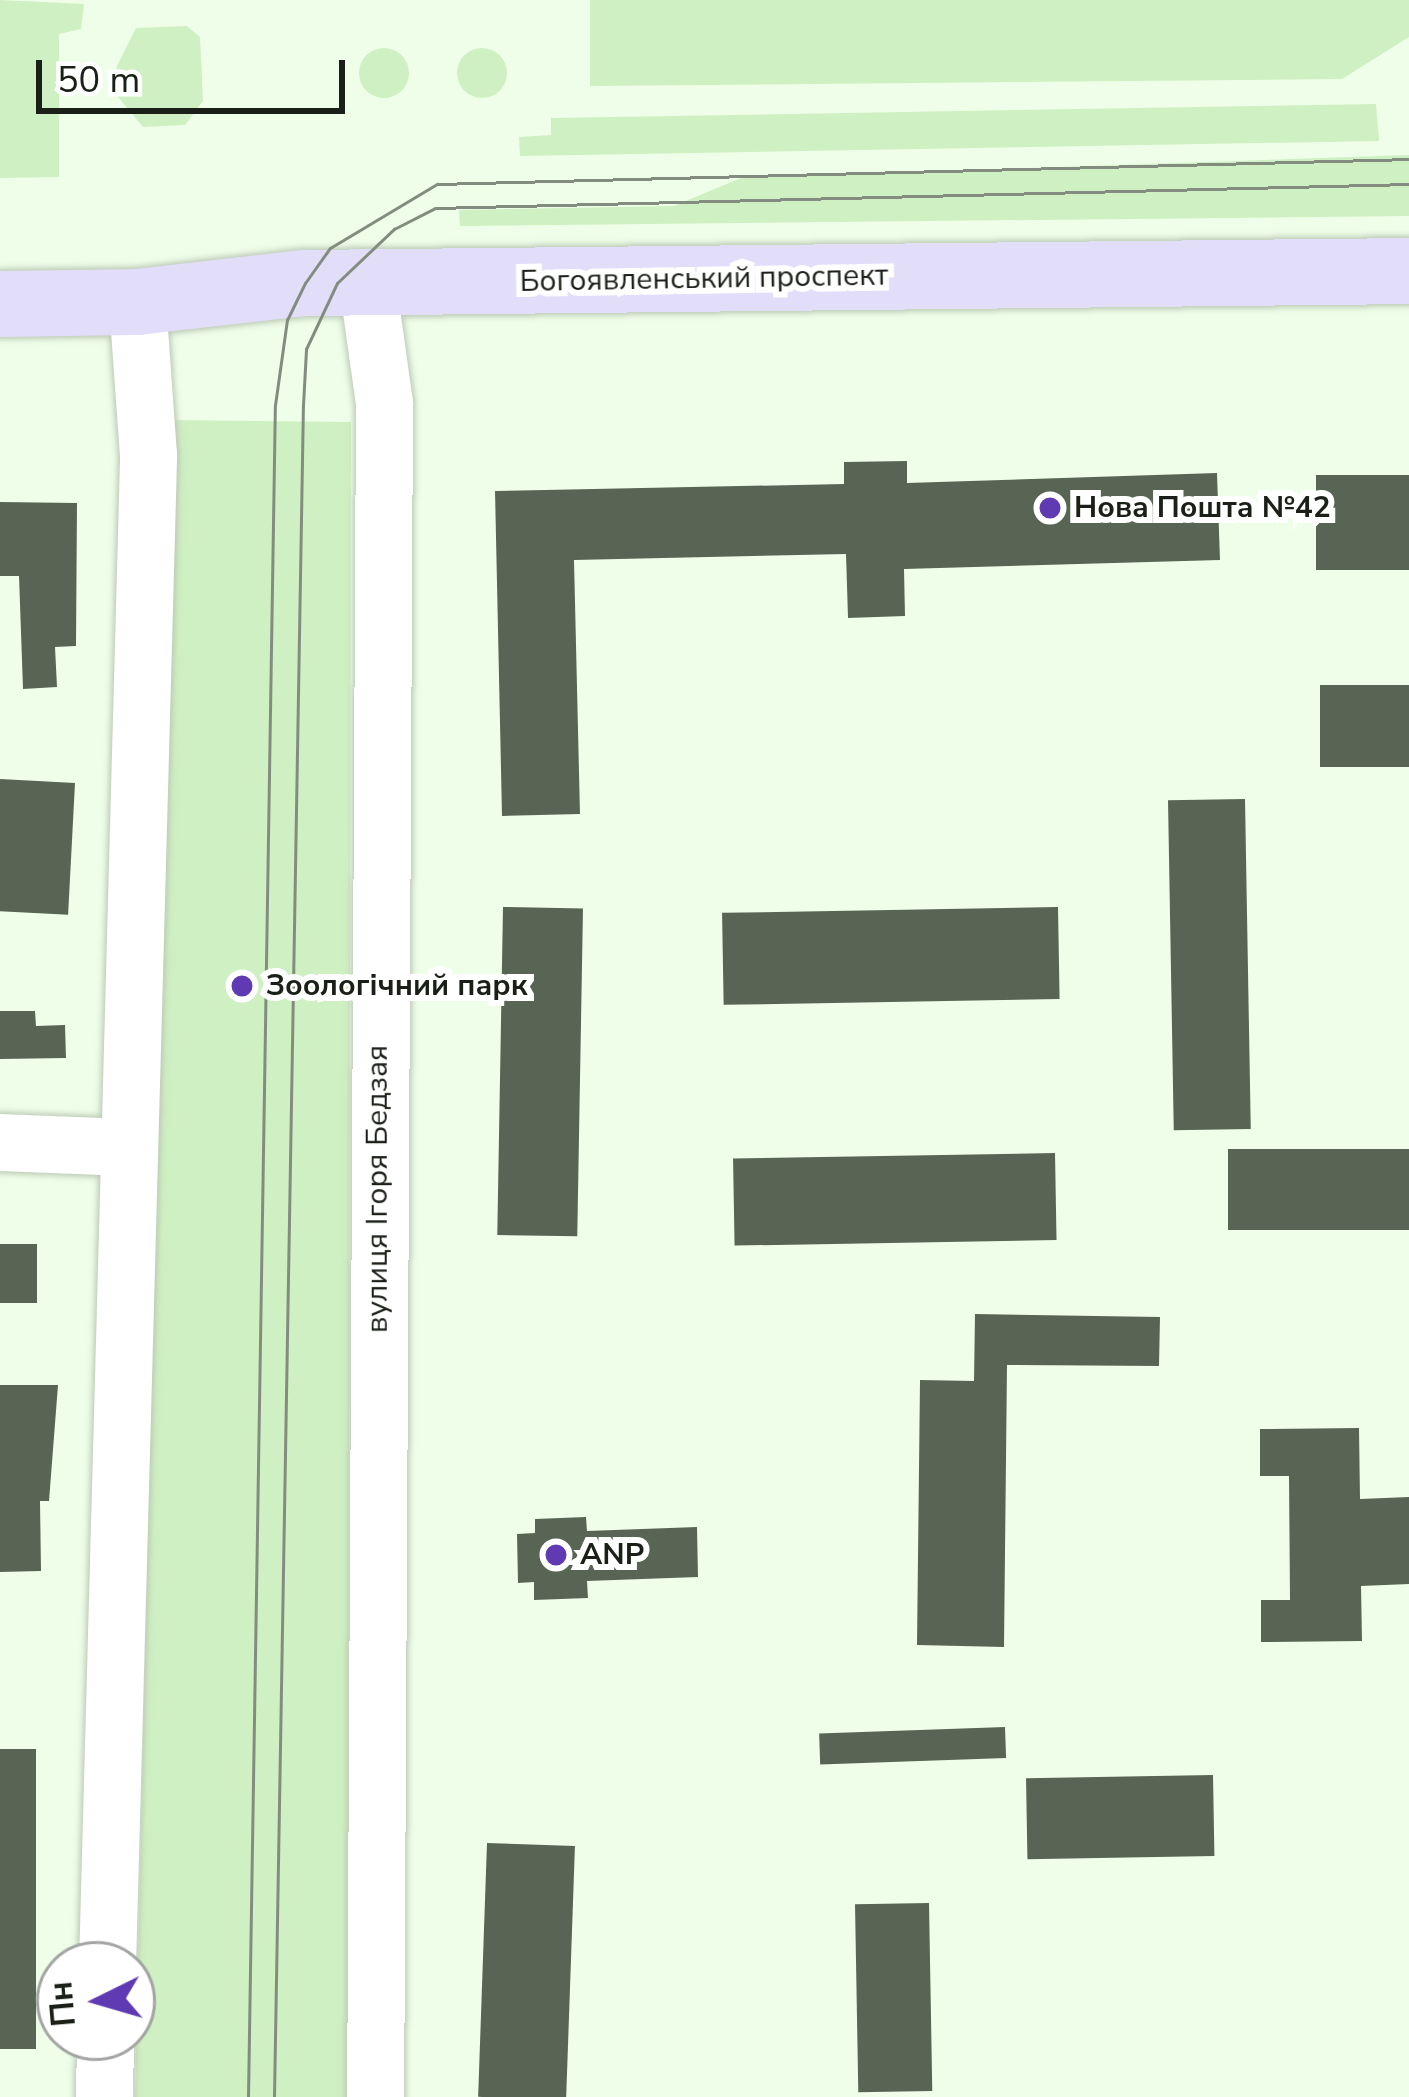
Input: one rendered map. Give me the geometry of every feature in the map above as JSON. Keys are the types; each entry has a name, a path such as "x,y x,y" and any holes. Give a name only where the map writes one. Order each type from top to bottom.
{"main road":[{"name":"Богоявленський проспект","path":"0,304 137,302 367,282 1409,271"}],"street":[{"name":"вулиця Ігоря Бедзая","path":"367,282 384,403 375,2097"},
{"path":"106,1941 123,1147 148,455 137,302"},
{"path":"0,1142 123,1147"},
{"path":"104,2097 105,2061"}],"green space":[{"path":"0,0 84,4 81,29 59,34 59,177 0,178"},
{"path":"590,0 1409,0 1409,37 1342,79 590,86"},
{"path":"187,26 200,37 203,101 185,125 143,127 113,91 117,66 136,28"},
{"path":"384,48 402,55 409,73 402,91 384,98 366,91 359,73 366,55"},
{"path":"482,48 500,55 507,73 500,91 482,98 464,91 457,73 464,55"},
{"path":"1376,104 1379,141 520,156 519,137 551,135 551,118"},
{"path":"1409,155 1409,216 460,226 459,210 674,206 741,178"},
{"path":"173,420 351,422 348,2097 135,2097 136,2061 156,2061 156,1941 139,1941"}],"building":[{"path":"907,461 907,483 1217,473 1220,560 904,569 905,616 848,618 846,554 574,560 580,814 502,816 495,491 844,484 844,462"},
{"path":"1316,475 1409,475 1409,570 1316,570"},
{"path":"0,502 77,503 76,646 55,647 57,687 23,689 19,576 0,576"},
{"path":"1320,685 1409,685 1409,767 1320,767"},
{"path":"0,779 75,783 68,915 0,911"},
{"path":"1245,799 1251,1129 1174,1130 1168,800"},
{"path":"503,907 583,908 577,1236 497,1235"},
{"path":"1058,907 1060,999 724,1005 722,913"},
{"path":"0,1011 35,1011 36,1026 65,1025 66,1058 0,1059"},
{"path":"1228,1149 1409,1149 1409,1230 1228,1230"},
{"path":"1055,1153 1057,1240 735,1246 733,1159"},
{"path":"0,1244 37,1244 37,1303 0,1303"},
{"path":"975,1314 1160,1317 1159,1366 1007,1365 1004,1647 917,1645 920,1380 974,1381"},
{"path":"0,1385 58,1385 49,1501 40,1501 41,1571 0,1572"},
{"path":"1359,1428 1360,1499 1409,1497 1409,1584 1361,1586 1362,1641 1261,1642 1261,1600 1290,1600 1289,1476 1260,1476 1260,1429"},
{"path":"586,1517 587,1531 697,1527 698,1577 587,1581 588,1598 534,1600 534,1582 518,1583 517,1534 535,1533 535,1519"},
{"path":"1005,1727 1006,1758 820,1764 819,1733"},
{"path":"0,1749 36,1749 36,2049 0,2049"},
{"path":"1213,1775 1214,1856 1027,1859 1026,1778"},
{"path":"487,1843 575,1846 566,2097 478,2097"},
{"path":"929,1903 932,2091 858,2092 855,1904"}],"tram line":[{"path":"248,2097 275,405 287,320 305,283 330,248 437,184 1409,159"},
{"path":"274,2097 303,405 306,349 337,283 394,229 435,208 1409,184"}],"place":[{"name":"Нова Пошта №42","path":"1050,508"},
{"name":"Зоологічний парк","path":"242,986"},
{"name":"ANP","path":"556,1555"}]}
